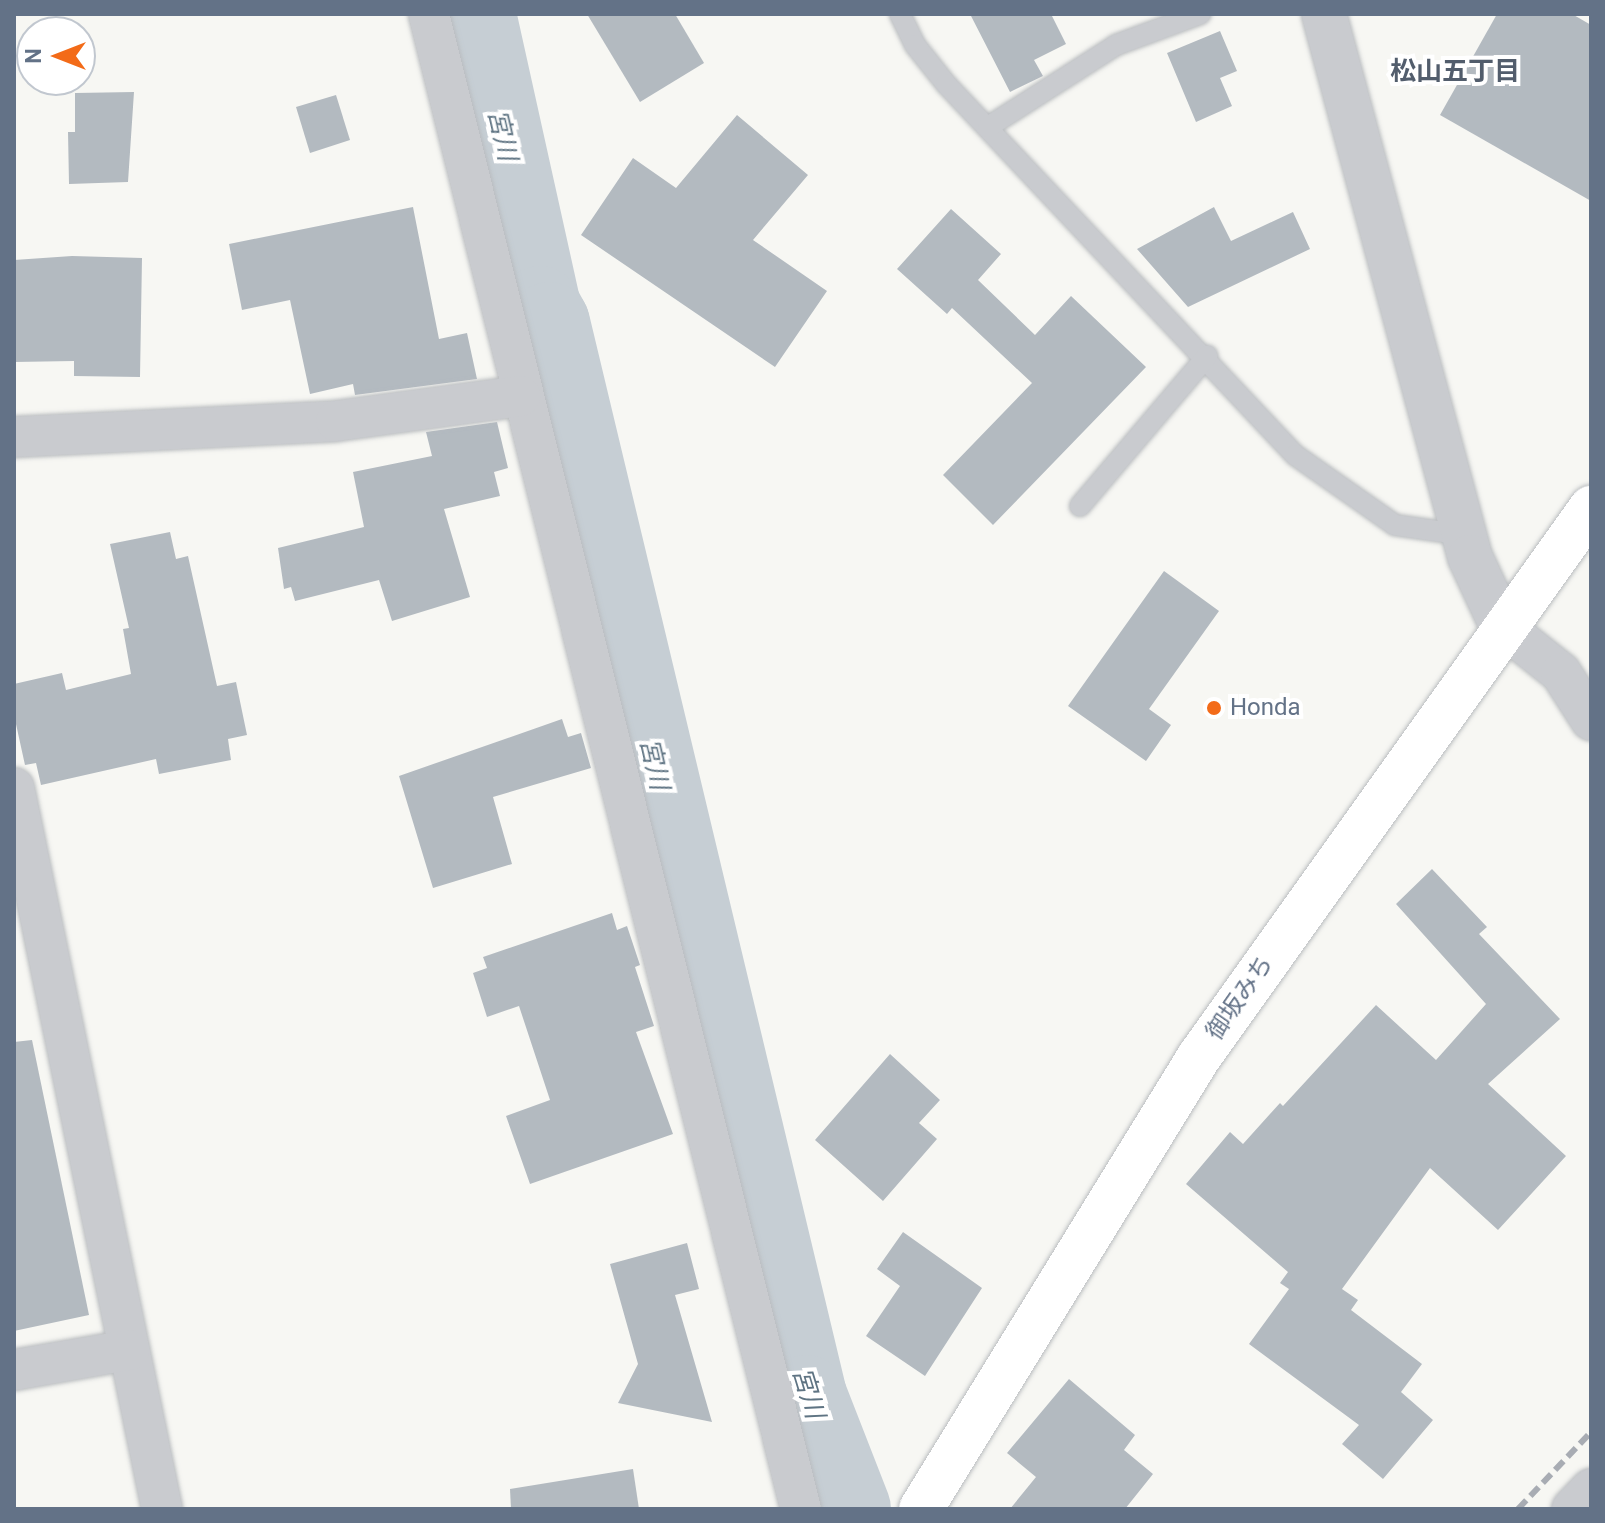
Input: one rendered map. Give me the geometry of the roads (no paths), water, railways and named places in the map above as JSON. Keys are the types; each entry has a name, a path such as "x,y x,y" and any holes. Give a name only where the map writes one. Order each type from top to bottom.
{"highway":[{"name":"御坂みち","path":"921,1509 1199,1057 1502,626 1591,508"}],"street":[{"path":"429,14 520,396 801,1509"},
{"path":"1324,14 1464,535 1502,626 1561,673 1591,720"},
{"path":"14,437 336,421 520,396"},
{"path":"14,788 162,1509"},
{"path":"14,1370 129,1350"},
{"path":"1572,1509 1591,1489"}],"lane":[{"path":"900,14 915,45 988,127 1207,356 1295,455 1395,525 1464,535"},
{"path":"988,127 1116,45 1200,14"},
{"path":"1080,506 1207,356"}],"waterway":[{"name":"宮川","path":"475,14 540,307 549,323 806,1396 850,1509"}],"railway":[{"path":"1518,1509 1591,1432"}],"place":[{"name":"Honda","path":"1214,708"}],"district":[{"name":"松山五丁目","path":"1455,72"}]}
